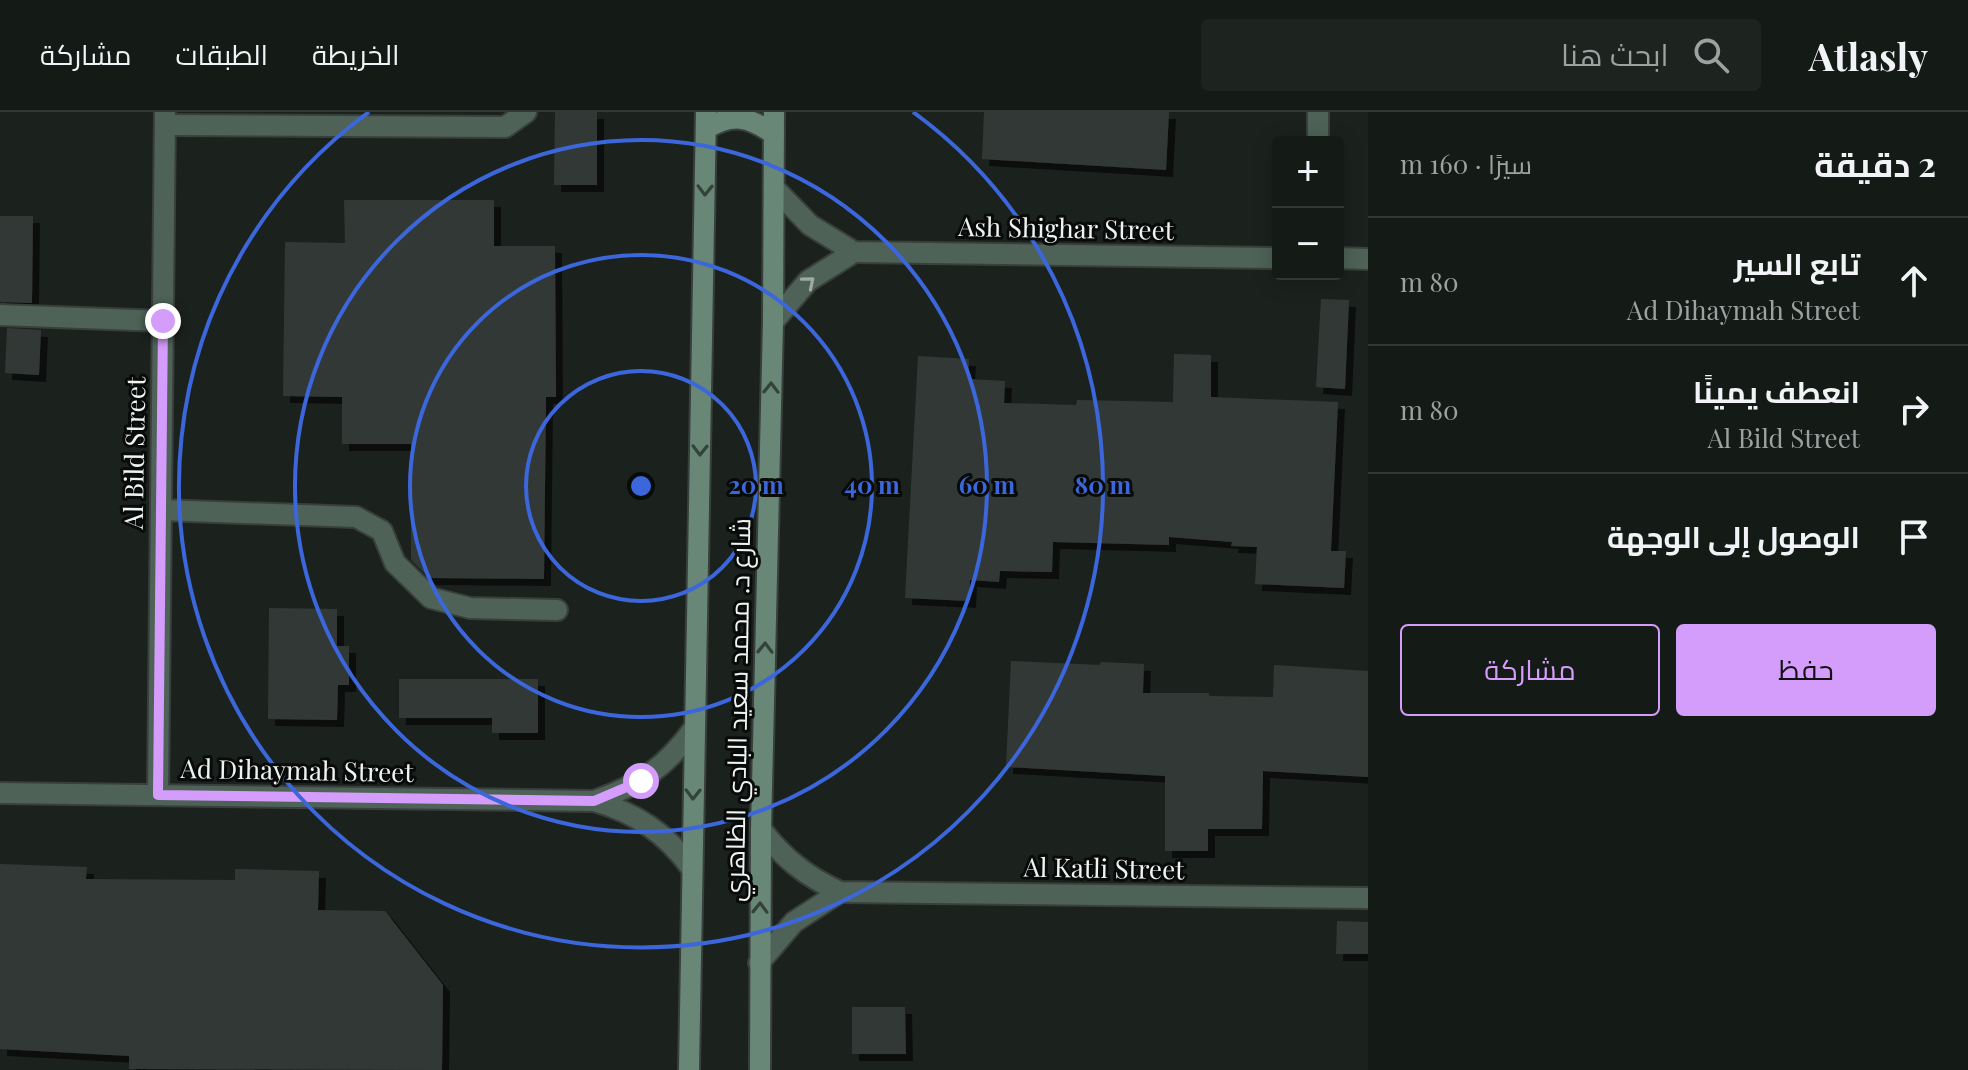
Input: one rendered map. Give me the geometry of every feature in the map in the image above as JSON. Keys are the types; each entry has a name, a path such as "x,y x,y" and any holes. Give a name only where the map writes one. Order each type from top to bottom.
{"street":[{"path":"165,118 505,127 526,112"},
{"name":"شارع د. محمد سعيد البادي الظاهري","path":"760,1070 759,963 773,322 774,112"},
{"path":"1318,112 1318,136"},
{"name":"Al Bild Street","path":"158,795 165,118"},
{"path":"706,121 747,118 774,134"},
{"name":"شارع د. محمد سعيد البادي الظاهري","path":"689,1070 706,121"},
{"path":"773,322 808,281 854,252 810,225 774,188"},
{"name":"Ash Shighar Street","path":"854,252 1272,258"},
{"path":"1344,258 1368,259"},
{"path":"0,315 163,321"},
{"path":"161,510 356,517 382,531 395,563 431,598 470,608 557,610"},
{"name":"Ad Dihaymah Street","path":"594,801 641,781 662,766 695,727"},
{"name":"Ad Dihaymah Street","path":"0,793 594,801 640,818 678,849 692,869"},
{"name":"Al Katli Street","path":"761,829 776,850 795,867 840,892 1368,898"},
{"path":"759,963 794,922 840,892"}],"building":[{"path":"555,112 597,112 597,185 554,185"},
{"path":"984,112 1169,112 1166,170 982,159"},
{"path":"344,200 494,200 494,246 555,246 556,397 546,397 544,579 429,578 411,560 411,444 342,444 342,397 283,396 285,242 345,243"},
{"path":"0,216 33,216 32,303 0,302"},
{"path":"1321,299 1349,300 1345,389 1316,387"},
{"path":"7,328 41,330 39,375 5,373"},
{"path":"1174,354 1211,355 1211,397 1338,402 1331,551 1346,551 1344,588 1255,584 1257,547 1169,537 1169,545 1053,542 1052,572 1000,571 999,582 970,580 969,601 905,598 918,356 969,359 968,379 1005,381 1004,403 1076,405 1077,400 1173,402"},
{"path":"269,608 337,609 337,646 349,646 349,685 338,685 337,720 268,719"},
{"path":"1011,661 1144,664 1143,693 1209,693 1209,696 1273,697 1274,665 1368,671 1368,777 1263,771 1262,829 1208,829 1208,851 1165,851 1165,776 1006,767"},
{"path":"399,679 538,679 538,733 492,733 492,718 399,718"},
{"path":"0,864 87,867 86,879 235,880 235,869 319,871 318,910 385,911 443,985 442,1070 129,1069 129,1056 0,1049"},
{"path":"1337,921 1368,922 1368,954 1336,954"},
{"path":"852,1007 905,1007 906,1054 852,1054"}],"route":[{"path":"163,321 158,795 594,801 641,781"}]}
